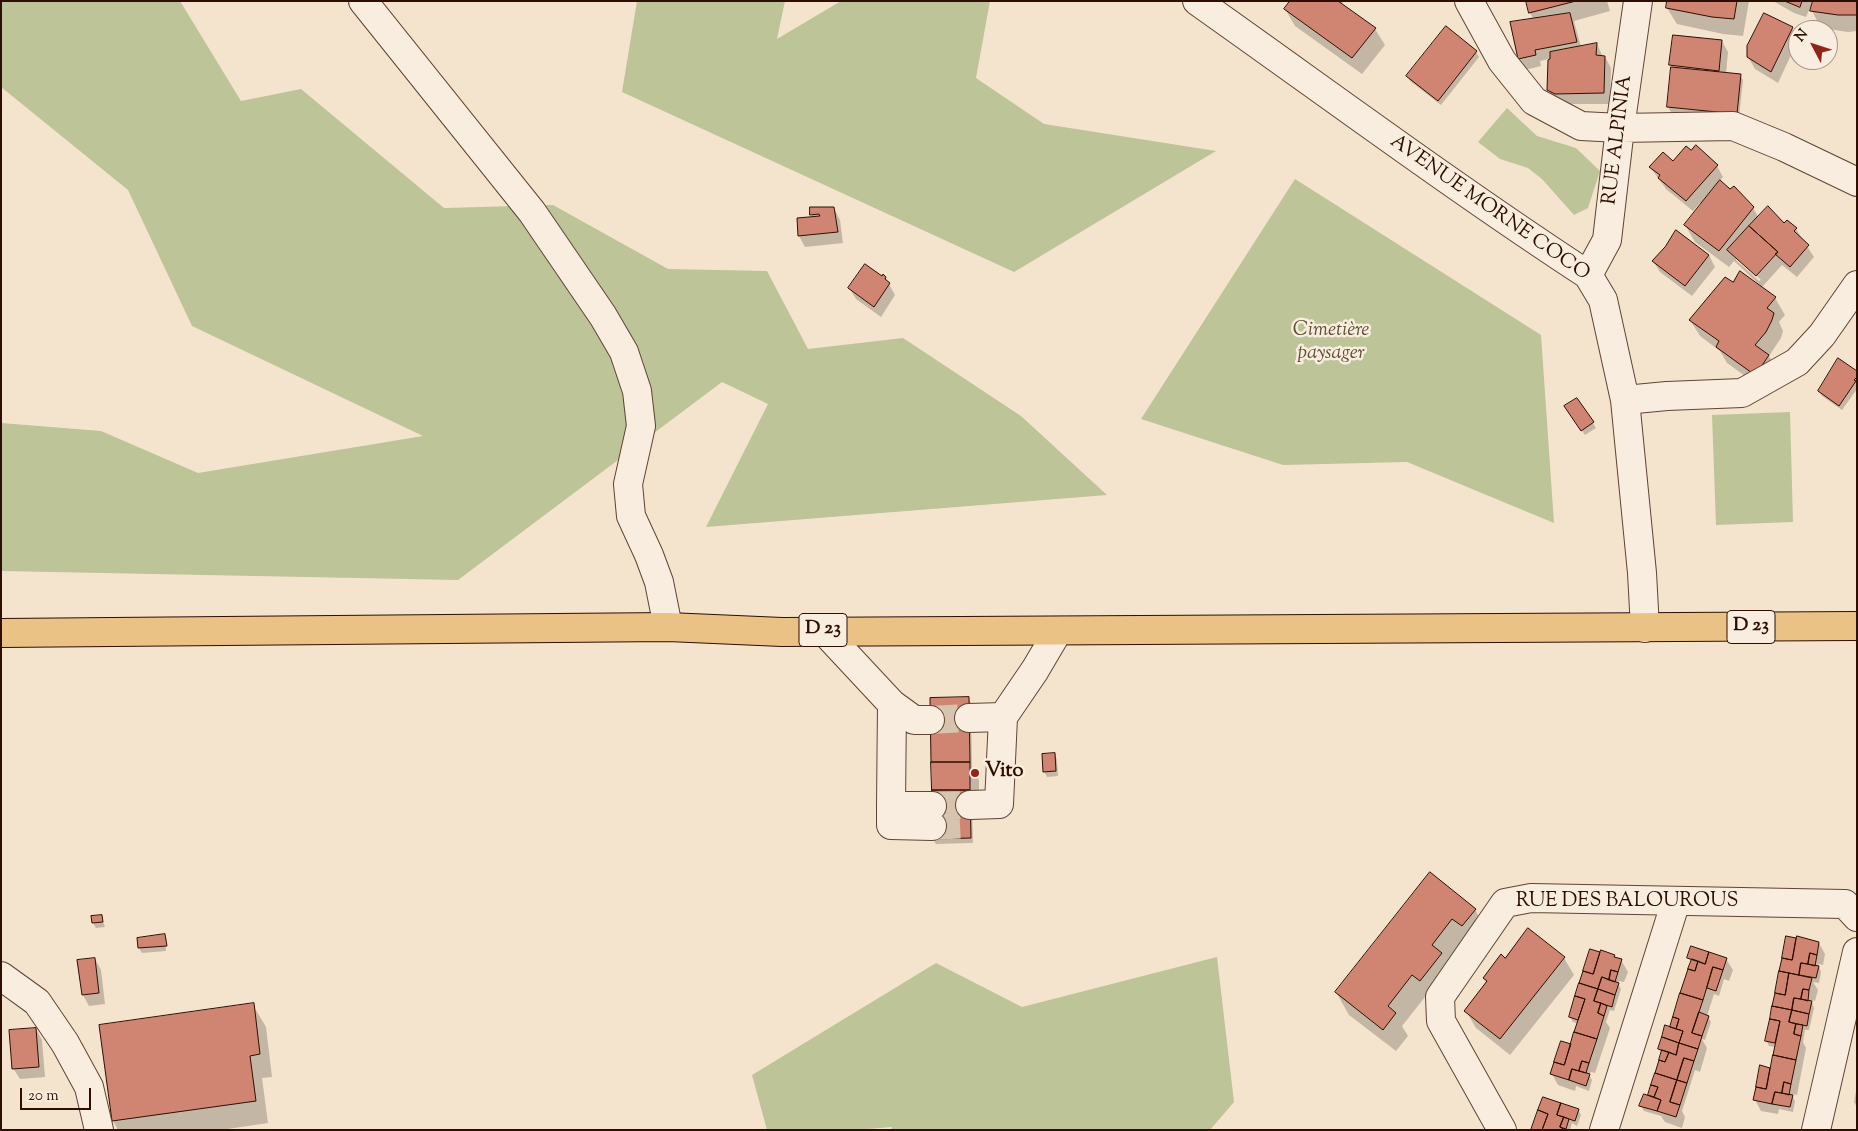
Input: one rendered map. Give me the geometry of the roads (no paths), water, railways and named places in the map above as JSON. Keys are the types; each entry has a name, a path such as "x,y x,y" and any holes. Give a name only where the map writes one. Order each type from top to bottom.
{"main road":[{"name":"D 23","path":"1,633 668,627 782,632 823,630 1058,631 1857,626"}],"street":[{"path":"363,1 532,212 603,316 624,352 637,391 641,426 628,484 631,516 659,582 668,627"},
{"name":"AVENUE MORNE COCO","path":"1197,1 1402,148 1588,275 1603,300 1625,400 1642,573 1645,628"},
{"path":"1469,1 1502,61 1534,101 1581,126 1620,128 1733,126 1784,147 1857,182"},
{"name":"RUE ALPINIA","path":"1588,275 1607,240 1620,128 1638,1"},
{"path":"1625,400 1742,393 1797,362 1822,335 1857,285"},
{"path":"823,630 892,704 914,720 930,720"},
{"path":"970,814 999,804 1003,717 1035,670 1058,631"},
{"path":"892,704 891,806 932,816"},
{"path":"969,718 1003,717"},
{"name":"RUE DES BALOUROUS","path":"1502,1130 1441,1021 1440,997 1505,903 1531,898 1845,904 1857,917"},
{"path":"1604,1130 1676,901"},
{"path":"1816,1130 1857,952"},
{"path":"1,976 37,1002 65,1043 89,1087 99,1130"}],"tunnel":[{"path":"930,720 969,718"},
{"path":"932,806 970,805"},
{"path":"932,826 971,824"}],"place":[{"name":"Vito","path":"975,773"}],"park label":[{"name":"Cimetière paysager","path":"1331,344"}]}
